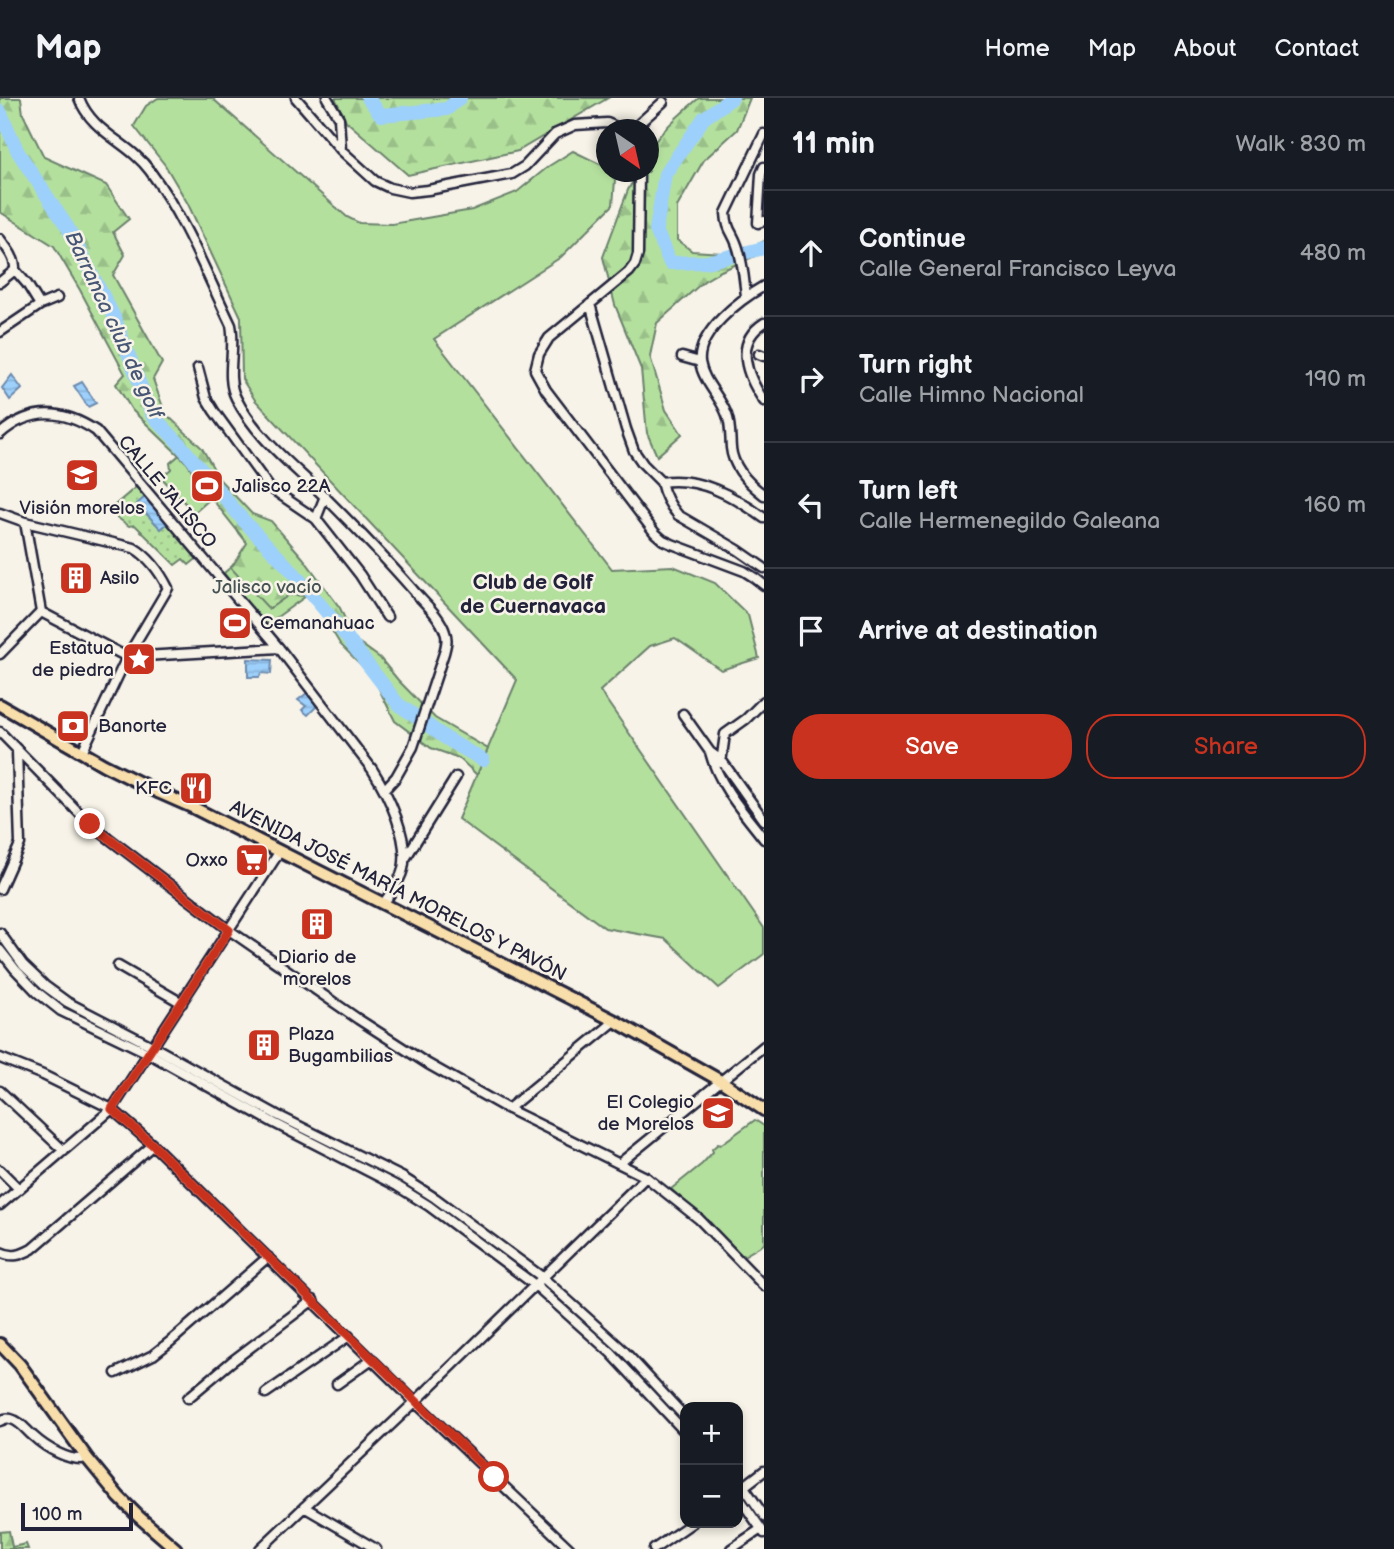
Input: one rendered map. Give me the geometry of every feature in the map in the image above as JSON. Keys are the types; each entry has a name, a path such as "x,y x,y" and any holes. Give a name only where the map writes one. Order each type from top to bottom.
{"main road":[{"name":"AVENIDA JOSÉ MARÍA MORELOS Y PAVÓN","path":"0,705 5,712 23,717 104,765 615,1021 764,1110"},
{"path":"0,1344 20,1365 87,1458 119,1497 176,1549"}],"street":[{"path":"79,98 93,122 137,156 150,170 181,220 231,325 231,382 234,396 243,411 270,445 325,496 404,580 440,621 445,632 447,643 413,747 396,777 385,789"},
{"path":"296,98 341,150 375,181 409,192 512,174 525,166 555,134 575,125 596,124"},
{"path":"327,98 339,118 341,150"},
{"path":"645,119 663,103"},
{"path":"746,296 737,243 727,225 726,213 764,134"},
{"path":"761,222 761,174 764,167"},
{"path":"639,182 638,254 635,264 629,272 549,338 539,354 535,370 546,390 655,533 672,544 744,572 764,585"},
{"path":"0,239 16,265 15,271 0,282"},
{"path":"15,271 40,305"},
{"path":"764,286 733,307 709,335 703,346 701,362 708,382 727,416 735,463 742,476 764,495"},
{"path":"0,332 40,305 57,298"},
{"path":"590,304 634,451 661,482 671,508 764,568"},
{"path":"764,323 749,335 746,348 747,363 754,385 764,401"},
{"path":"682,358 701,362"},
{"path":"198,368 206,398 269,487 316,519 360,575 387,617"},
{"name":"CALLE JALISCO","path":"0,433 31,417 55,414 70,417 96,431 279,648 372,769 394,809 405,859"},
{"path":"661,482 694,482 717,489 764,518"},
{"path":"316,519 325,496"},
{"path":"0,513 25,522 134,548 143,553 163,577 168,588 127,657 82,752"},
{"path":"25,522 41,612"},
{"path":"41,612 127,657 279,648"},
{"path":"0,654 41,612"},
{"path":"715,771 722,761 725,734 746,719 764,701"},
{"path":"683,714 710,752 722,761 764,820"},
{"path":"0,732 90,824 229,930 428,1064 508,1109 646,1177 699,1219 764,1286"},
{"path":"0,889 20,844 17,751"},
{"path":"710,752 715,771 731,797 764,839"},
{"path":"383,903 398,883 405,859 456,777"},
{"path":"0,1205 112,1109 280,851"},
{"path":"2,939 23,965 66,1002 274,1124 397,1186 429,1206 535,1285 611,1353 680,1427"},
{"path":"0,950 37,992 61,1011 150,1050 402,1177 435,1198 542,1277 623,1350 680,1412"},
{"path":"118,966 182,1003"},
{"path":"508,1109 615,1021"},
{"path":"620,1163 764,1046"},
{"path":"0,1058 43,1075 112,1109 153,1145 415,1402 570,1549"},
{"path":"0,1091 64,1152"},
{"path":"0,1252 8,1256 20,1256 32,1249 153,1145"},
{"path":"0,1170 19,1189"},
{"path":"397,1186 402,1177"},
{"path":"260,1549 646,1177"},
{"path":"116,1373 153,1355 268,1257"},
{"path":"188,1398 313,1300"},
{"path":"267,1393 349,1336"},
{"path":"337,1384 372,1359"},
{"path":"0,1421 11,1419 19,1423 45,1446 73,1459 87,1458"},
{"path":"743,1488 764,1471"},
{"path":"743,1494 764,1516"},
{"path":"732,1549 762,1531 743,1496"},
{"path":"304,1507 376,1549"},
{"path":"654,1549 685,1528"}],"green space":[{"path":"0,98 21,98 23,114 44,157 106,185 129,219 113,232 125,255 113,275 162,363 153,379 165,413 202,448 220,480 252,514 271,521 303,558 340,608 354,639 380,658 435,718 488,749 477,775 459,758 431,748 395,721 373,677 340,644 311,596 289,595 269,609 231,568 247,543 187,463 132,410 116,384 125,374 54,246 0,212"},
{"path":"158,98 212,98 347,217 359,223 392,224 472,210 517,192 573,151 596,162 596,182 615,182 613,205 561,257 434,339 612,569 673,566 715,583 748,615 759,658 721,670 675,638 650,646 600,691 764,928 764,954 719,988 666,939 605,928 458,819 517,680 255,400 242,379 241,317 188,204 165,165 134,126 146,106"},
{"path":"335,98 608,98 518,151 408,175 346,121"},
{"path":"699,98 750,98 737,130 704,160 677,207 677,240 692,251 723,253 744,251 764,241 764,252 704,281 657,323 650,356 666,410 682,434 657,456 647,433 641,369 615,305 603,257 632,182 659,182 659,137"},
{"path":"184,451 219,491 194,513 161,477 171,469 170,463"},
{"path":"136,487 200,556 189,565 183,559 175,565 135,525 129,526 108,511"},
{"name":"Jalisco vacío","path":"262,541 306,596 264,625 224,573"},
{"path":"755,1120 764,1126 764,1244 742,1257 671,1189 702,1164 718,1144"},
{"path":"9,1531 12,1547 26,1544 28,1549 0,1549 0,1532"}],"water":[{"path":"12,375 22,389 10,400 2,388"},
{"path":"82,382 96,403 88,407 74,386"},
{"path":"145,497 169,522 161,529 137,504"},
{"path":"248,659 272,660 271,674 262,673 259,677 248,677"},
{"path":"307,693 318,705 308,715 302,710 306,706 298,700"}],"waterway":[{"path":"368,98 381,115 447,109 460,98"},
{"path":"732,98 704,118 665,174 656,230 670,263 707,262 764,248"},
{"name":"Barranca club de golf","path":"0,111 18,152 68,228 114,317 152,415 244,521 293,572 398,704 447,739 483,760"}],"place":[{"name":"Visión morelos","path":"82,475"},
{"name":"Jalisco 22A","path":"207,486"},
{"name":"Asilo","path":"76,578"},
{"name":"Cemanahuac","path":"235,623"},
{"name":"Estatua de piedra","path":"139,659"},
{"name":"Banorte","path":"73,726"},
{"name":"KFC","path":"196,788"},
{"name":"Oxxo","path":"252,860"},
{"name":"Diario de morelos","path":"317,924"},
{"name":"Plaza Bugambilias","path":"264,1045"},
{"name":"El Colegio de Morelos","path":"718,1113"}],"district":[{"name":"Club de Golf de Cuernavaca","path":"533,594"}],"route":[{"path":"90,824 229,930 112,1109 153,1145 494,1477"}]}
